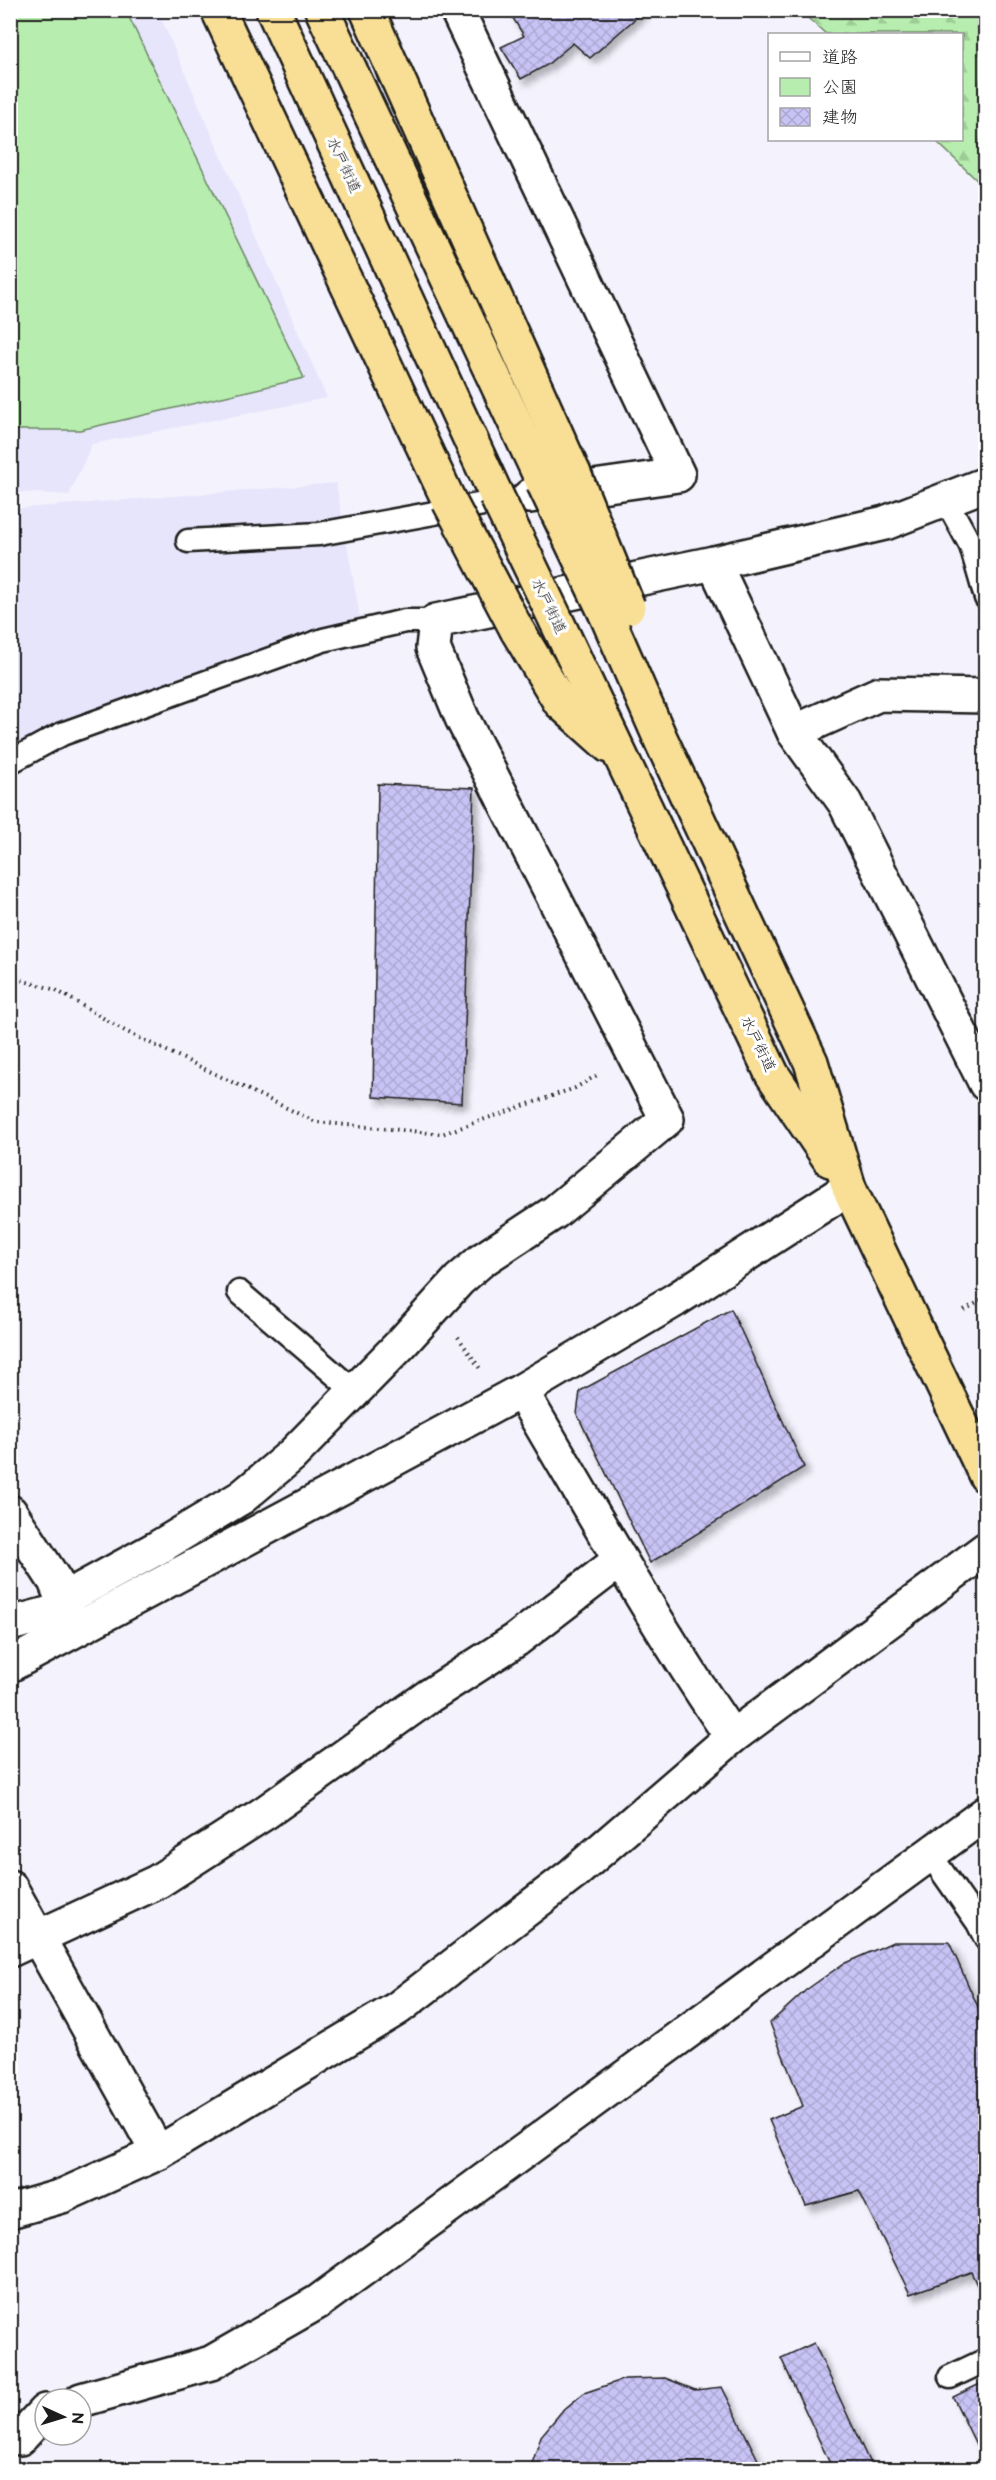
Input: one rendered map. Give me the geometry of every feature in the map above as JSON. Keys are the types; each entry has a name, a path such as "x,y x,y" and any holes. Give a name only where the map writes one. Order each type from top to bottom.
{"highway":[{"path":"218,10 449,501 517,630 560,702 621,758"},
{"name":"水戸街道","path":"273,10 496,495 772,1074 849,1188 986,1476"},
{"name":"水戸街道","path":"322,10 537,489 616,610 661,740 811,1062 849,1188"},
{"path":"367,10 574,474 616,610"}],"street":[{"path":"457,10 678,475 537,489"},
{"path":"10,1665 68,1613 159,1547 242,1497 292,1455 459,1280 482,1260 555,1212 667,1119 462,718 433,648 436,621 714,563 885,523 986,484"},
{"path":"714,563 795,732 845,802 986,1084"},
{"path":"795,732 879,694 986,696"},
{"path":"10,1624 68,1613 520,1391 675,1300 849,1188"},
{"path":"520,1391 681,1664 732,1737"},
{"path":"10,1512 55,1581 68,1613"},
{"path":"10,2211 62,2196 158,2153 398,2008 573,1874 732,1737 972,1557 986,1549"},
{"path":"24,1944 157,1882 266,1812 429,1696 516,1641 619,1561"},
{"path":"93,2397 211,2363 318,2302 928,1853 986,1813"},
{"path":"10,1887 24,1944 158,2153"},
{"path":"20,2438 33,2424"}],"lane":[{"path":"188,541 319,534 537,489"},
{"path":"946,500 970,546 986,598"},
{"path":"10,762 62,734 323,640 405,621 436,621"},
{"path":"240,1292 353,1390"},
{"path":"928,1853 978,1923 986,1939"},
{"path":"950,2377 986,2360"}],"path":[{"path":"10,977 56,990 125,1030 316,1122 442,1134 575,1088 634,1053"},
{"path":"964,1310 986,1298"},
{"path":"436,1306 481,1370 490,1369"}],"shaded area":[{"path":"10,11 158,11 327,398 92,444 69,495 11,492"},
{"path":"336,483 360,617 69,717 11,748 11,509"}],"green space":[{"path":"11,10 126,11 304,378 80,430 11,430"},
{"path":"800,11 985,11 985,188 936,141 963,141 963,33 825,33"}],"building":[{"path":"517,10 645,10 590,58 573,43 547,65 521,79 501,47 524,36 511,15"},
{"path":"378,784 474,788 462,1103 373,1097"},
{"path":"731,1309 804,1467 650,1563 577,1414 580,1391"},
{"path":"893,1942 949,1942 986,2025 986,2305 971,2272 910,2294 859,2191 806,2206 769,2120 803,2106 770,2023 806,1990 843,1964"},
{"path":"814,2343 873,2470 833,2470 781,2358"},
{"path":"665,2378 695,2390 722,2387 763,2470 530,2470 541,2436 562,2411 584,2393 625,2379"},
{"path":"986,2381 986,2465 953,2397"}]}
